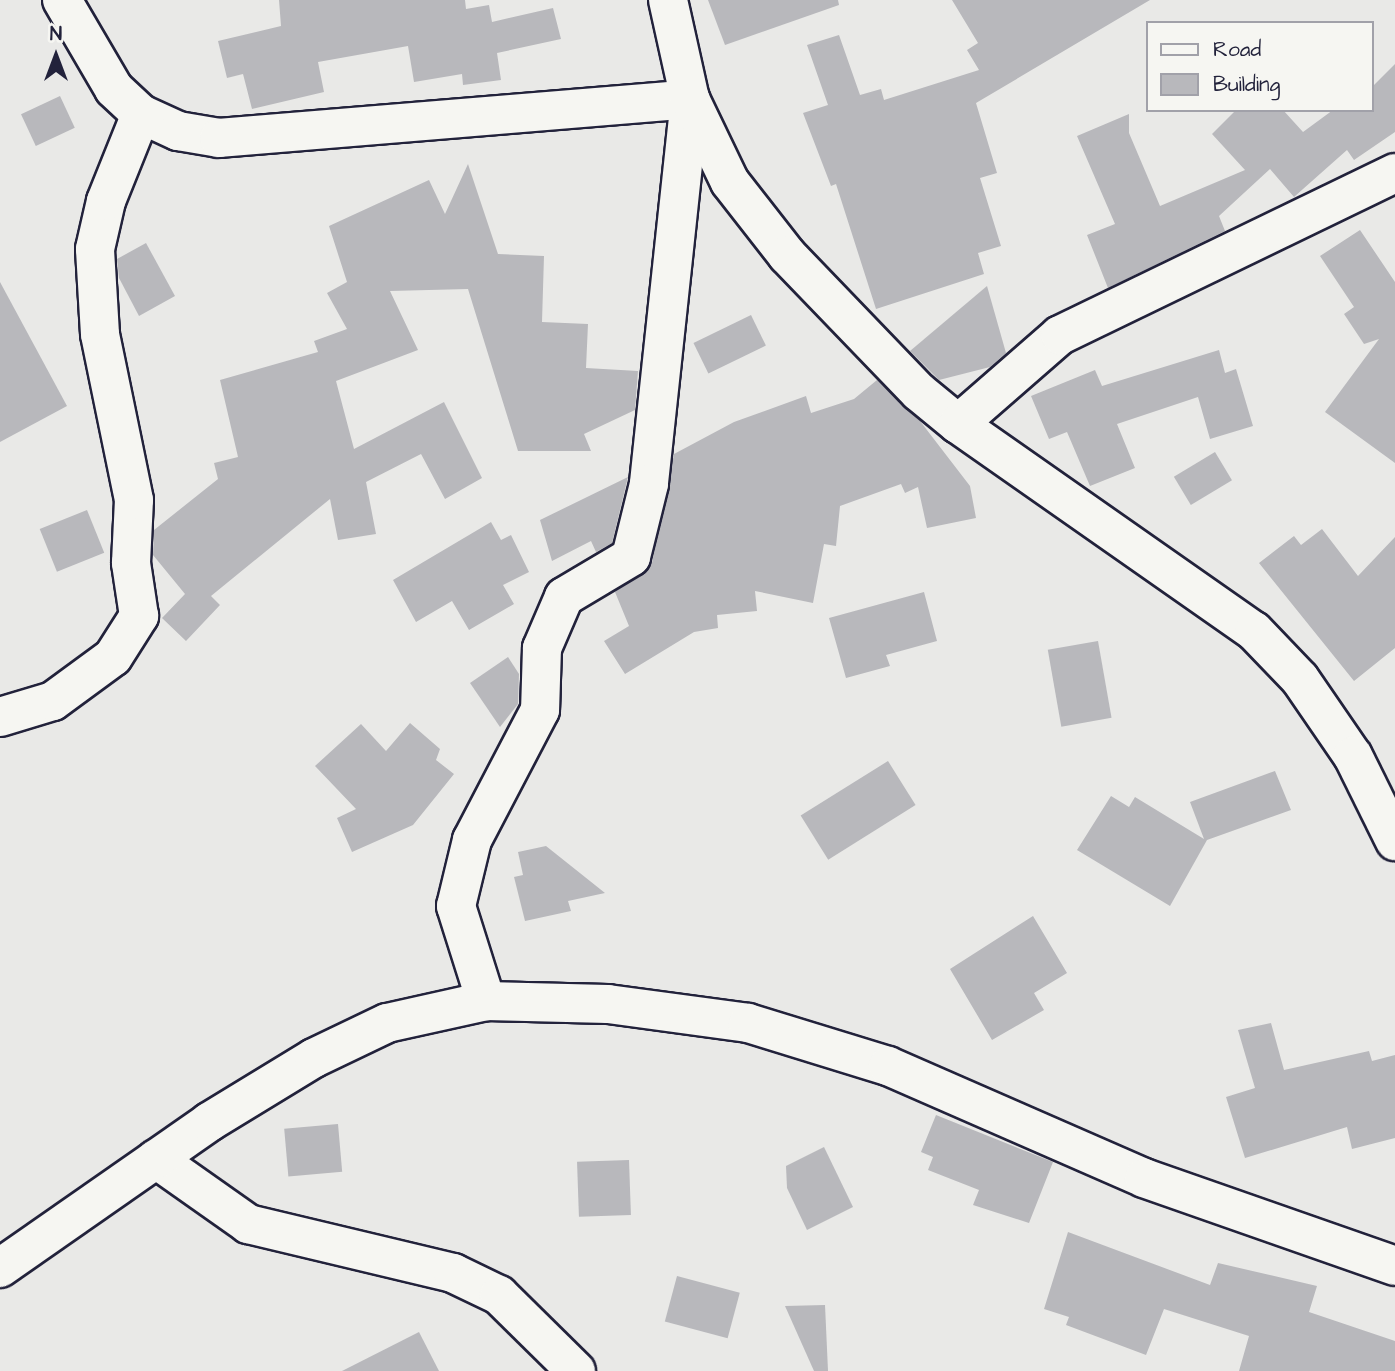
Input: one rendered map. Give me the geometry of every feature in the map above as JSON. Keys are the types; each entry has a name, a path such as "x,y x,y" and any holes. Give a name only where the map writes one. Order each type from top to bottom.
{"street":[{"path":"62,0 114,89 141,114 178,131 219,138 690,99"},
{"path":"668,0 690,99 730,182 787,255 919,392 958,424 1254,631 1300,679 1353,756 1395,841"},
{"path":"486,1001 456,906 472,840 540,710 542,648 564,597 631,557 649,484 690,99"},
{"path":"0,717 53,701 113,657 139,616 131,563 134,500 100,334 95,248 106,201 141,114"},
{"path":"958,424 1060,335 1395,173"},
{"path":"0,1268 156,1159 314,1058 375,1028 486,1001 608,1004 748,1023 888,1066 1144,1178 1395,1266"},
{"path":"156,1159 248,1224 453,1273 499,1295 576,1371"}],"building":[{"path":"279,0 465,0 466,9 489,5 492,22 553,8 561,39 497,53 501,80 463,85 462,74 414,82 408,46 318,62 324,92 252,109 243,74 227,78 218,41 281,26"},
{"path":"708,0 838,0 839,5 725,45"},
{"path":"952,0 1150,0 976,103 997,173 980,178 1001,246 978,253 984,274 876,309 836,184 831,186 803,113 828,105 807,45 839,35 860,95 881,89 884,100 979,70 967,50 978,43"},
{"path":"1395,64 1395,132 1354,160 1347,150 1294,197 1270,169 1219,216 1225,231 1108,288 1087,235 1115,224 1077,136 1129,114 1129,133 1160,206 1245,170 1212,134 1234,112 1285,112 1303,132 1330,112 1374,112 1374,85"},
{"path":"60,96 75,128 36,146 21,114"},
{"path":"468,164 498,254 544,256 542,322 588,324 586,368 638,371 635,410 584,434 591,451 518,451 468,289 390,291 418,350 336,381 354,449 444,402 482,478 445,499 421,454 366,482 376,534 338,540 330,499 211,596 220,605 186,641 162,618 185,594 153,555 154,530 218,479 214,463 238,457 220,380 318,352 314,341 347,329 327,293 347,282 329,226 429,180 445,214"},
{"path":"1360,230 1395,282 1395,463 1325,412 1379,339 1364,344 1344,314 1354,307 1320,256"},
{"path":"146,243 175,296 139,316 119,278 117,259"},
{"path":"0,282 67,406 0,442"},
{"path":"987,286 1006,353 990,367 939,380 910,351"},
{"path":"751,315 766,346 708,374 693,343"},
{"path":"1219,350 1225,373 1236,369 1253,426 1210,439 1198,397 1117,424 1135,468 1090,486 1067,432 1049,439 1031,396 1095,370 1102,386"},
{"path":"877,380 920,421 970,486 976,518 927,528 918,487 905,493 901,484 840,506 836,546 824,544 813,603 755,591 757,611 717,615 718,628 694,632 625,674 604,641 629,626 615,592 652,563 674,454 734,422 806,396 811,413 854,399"},
{"path":"1215,452 1232,480 1191,505 1174,477"},
{"path":"628,477 612,543 596,552 591,541 552,561 540,520"},
{"path":"87,510 104,553 57,572 40,529"},
{"path":"491,522 501,540 511,535 529,572 503,585 514,604 469,630 452,601 416,622 393,580"},
{"path":"1322,529 1358,576 1395,537 1395,648 1354,681 1259,563 1294,536 1301,545"},
{"path":"924,592 937,641 886,655 890,666 846,678 829,618"},
{"path":"1098,641 1112,718 1061,727 1048,650"},
{"path":"508,657 519,674 518,704 500,727 470,683"},
{"path":"410,723 440,749 436,760 454,774 413,825 352,852 337,818 356,809 315,766 361,724 386,751"},
{"path":"888,761 916,805 828,860 801,816"},
{"path":"1275,771 1291,810 1207,840 1170,906 1077,850 1111,796 1129,807 1135,797 1204,839 1190,802"},
{"path":"546,846 605,893 568,901 571,911 525,921 514,877 523,875 518,852"},
{"path":"1033,916 1067,973 1034,993 1044,1010 992,1040 950,969"},
{"path":"1271,1023 1284,1070 1369,1051 1372,1061 1395,1055 1395,1138 1352,1149 1347,1127 1245,1158 1226,1097 1255,1088 1238,1030"},
{"path":"936,1115 1053,1162 1029,1223 973,1205 979,1190 928,1170 933,1157 921,1152"},
{"path":"338,1124 342,1172 288,1177 284,1129"},
{"path":"824,1147 853,1207 807,1230 787,1188 786,1166"},
{"path":"629,1160 631,1215 579,1217 577,1162"},
{"path":"1068,1232 1210,1285 1218,1263 1317,1286 1309,1312 1395,1341 1395,1371 1239,1371 1249,1336 1164,1309 1146,1355 1066,1325 1069,1317 1044,1309"},
{"path":"677,1276 740,1293 728,1338 665,1321"},
{"path":"825,1305 828,1371 814,1371 785,1306"},
{"path":"419,1332 439,1371 342,1371"}]}
